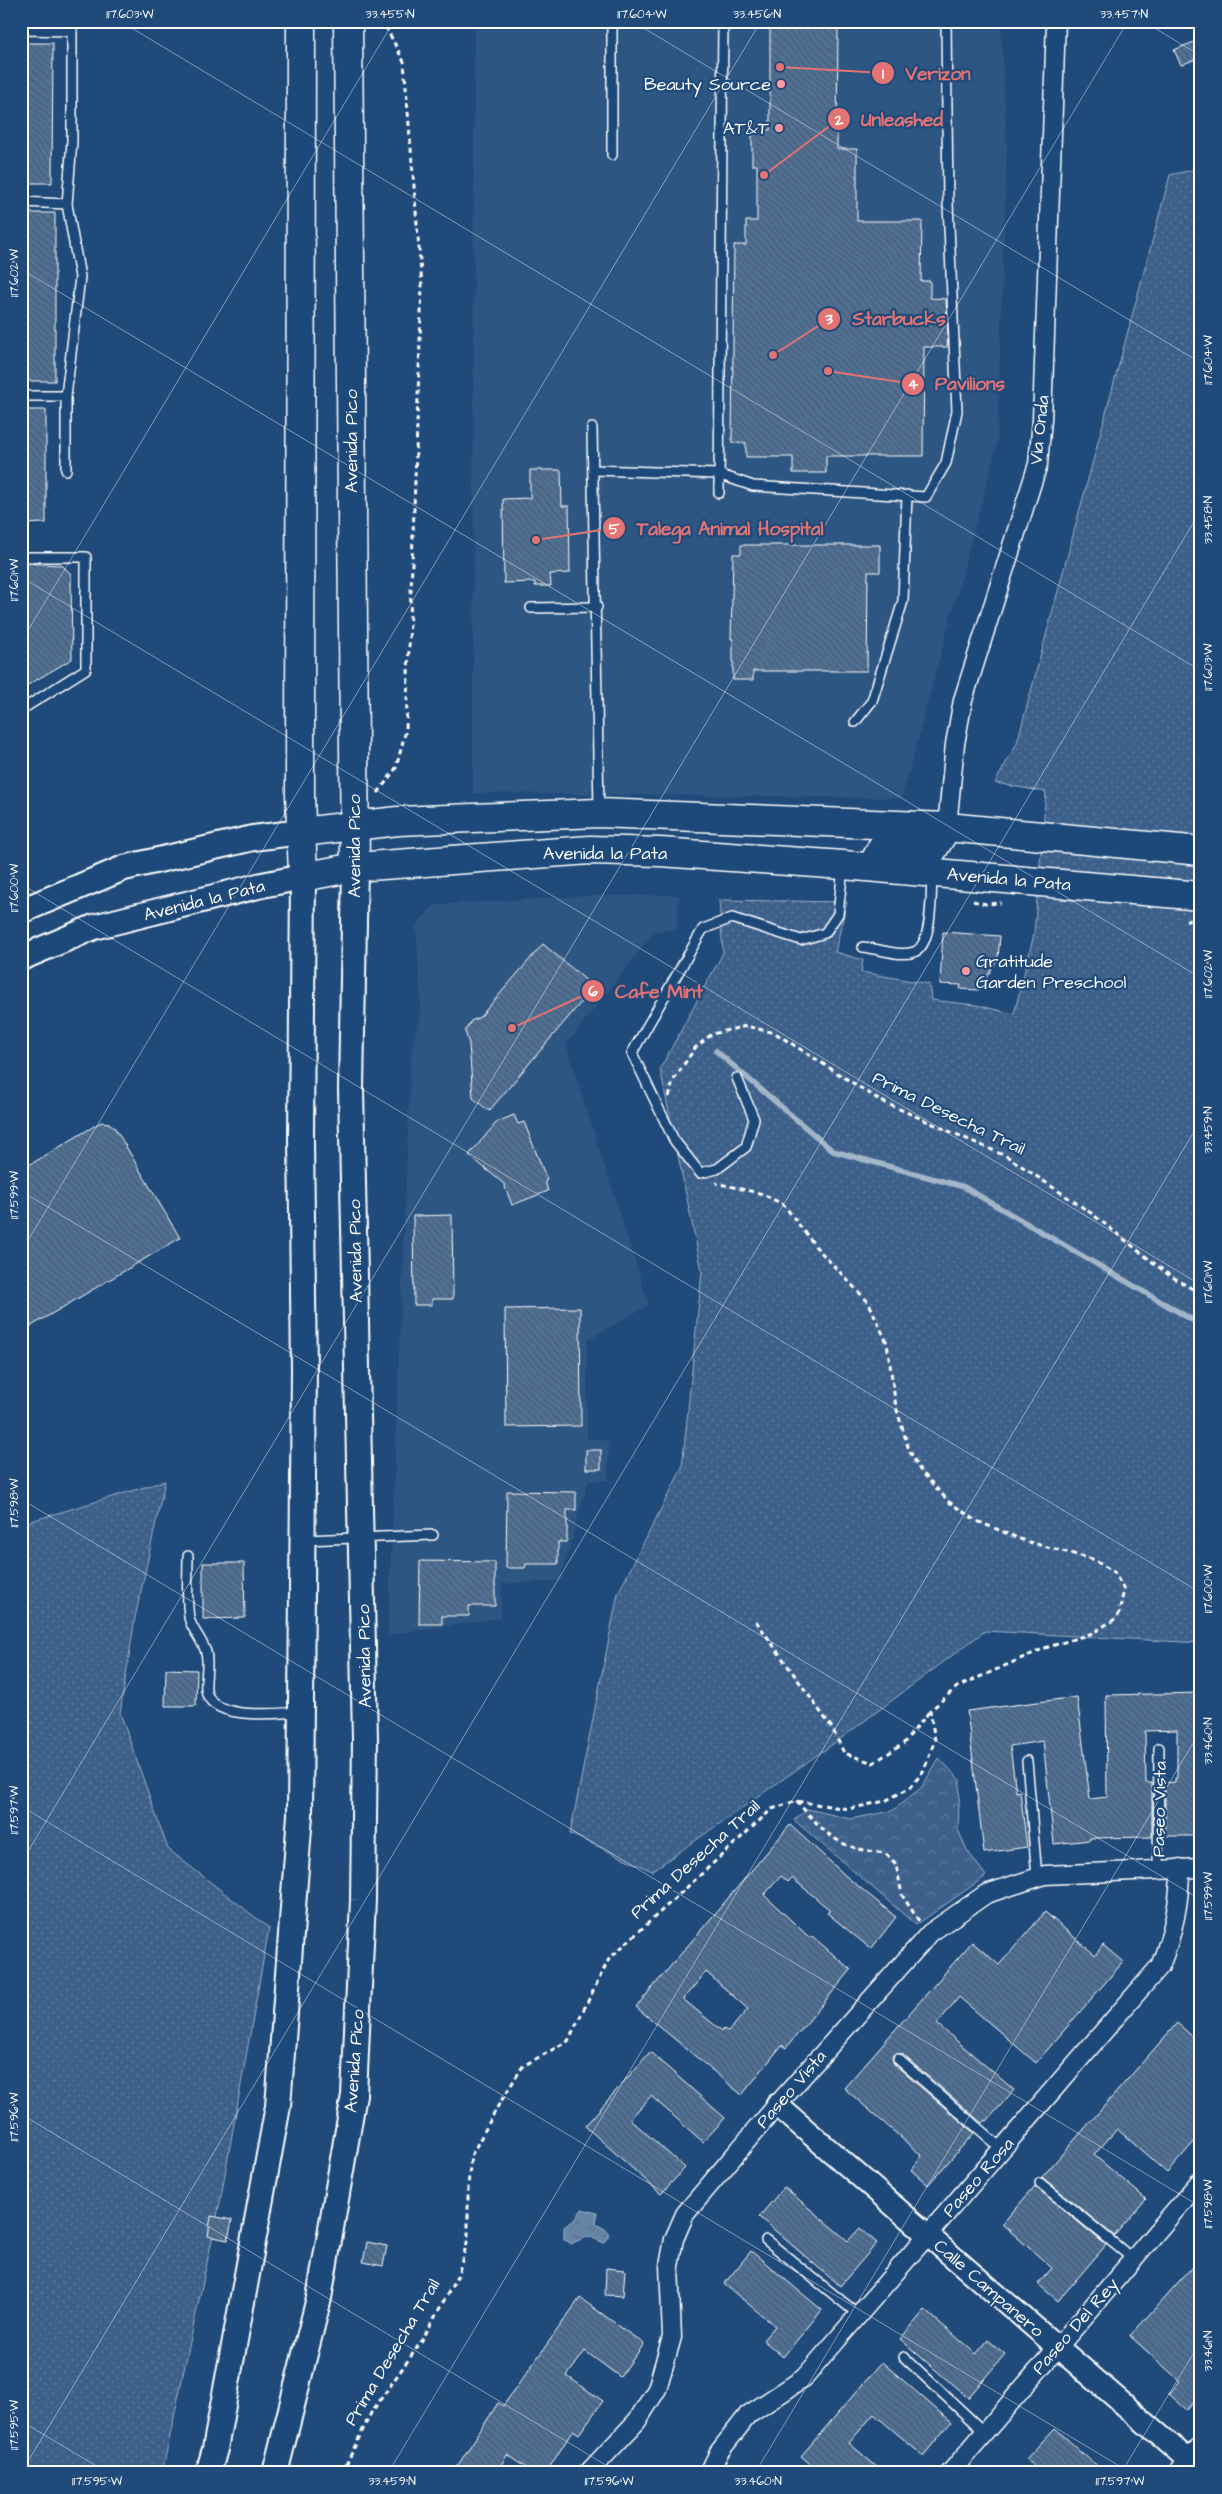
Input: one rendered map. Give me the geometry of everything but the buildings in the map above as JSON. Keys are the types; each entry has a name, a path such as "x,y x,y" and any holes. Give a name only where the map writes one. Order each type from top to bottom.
{"highway":[{"path":"301,21 301,832 303,877"},
{"name":"Avenida Pico","path":"348,21 355,867"},
{"name":"Avenida la Pata","path":"301,832 398,821 599,813 947,827 1201,851"},
{"path":"872,867 882,847 932,850 947,827"},
{"name":"Avenida la Pata","path":"303,877 355,867 590,850 660,852 872,867 1201,896"}],"main road":[{"name":"Avenida la Pata","path":"21,911 124,868 254,838 301,832"},
{"name":"Avenida Pico","path":"275,2473 319,2298 354,2095 364,1890 365,1739 351,1089 355,867"},
{"name":"Avenida la Pata","path":"21,958 94,927 262,885 303,877"},
{"path":"208,2473 215,2450 278,2106 300,1815 304,1369 301,1139 303,877"}],"street":[{"name":"Via Onda","path":"947,827 955,744 963,700 1038,464 1042,420 1056,21"},
{"name":"Paseo Rosa","path":"709,2473 719,2452 748,2415 804,2378 1160,1966 1172,1936 1180,1893 1180,1868"},
{"name":"Paseo Vista","path":"588,2473 637,2421 657,2389 672,2337 669,2266 674,2239 685,2214 777,2105 930,1933 986,1894 1045,1875 1201,1868"},
{"name":"Calle Campanero","path":"777,2105 1192,2462"},
{"name":"Paseo Del Rey","path":"950,2473 1201,2180"}],"lane":[{"path":"66,470 66,396 80,277 67,204 72,141 72,21"},
{"path":"612,21 612,154"},
{"path":"719,492 723,21"},
{"path":"593,470 718,474 752,486 926,497 946,463 957,411 948,203 946,21"},
{"path":"21,30 72,31"},
{"path":"21,202 67,204"},
{"path":"21,396 66,396"},
{"path":"592,428 597,607 599,813"},
{"path":"855,722 872,701 903,601 906,495"},
{"path":"21,557 86,557 86,669 21,710"},
{"path":"531,608 597,607"},
{"path":"737,1078 754,1119 746,1147 717,1169 700,1173 674,1140 632,1053 703,929 732,918 801,940 825,933 838,914 843,865"},
{"path":"863,947 905,953 915,952 923,946 927,934 932,872"},
{"path":"302,1540 434,1535"},
{"path":"188,1556 190,1621 201,1638 207,1655 206,1692 214,1704 238,1713 301,1712"},
{"name":"Paseo Vista","path":"1158,1869 1159,1748"},
{"path":"1027,1761 1037,1877"},
{"path":"898,2059 1002,2149"},
{"path":"1040,2183 1133,2259"},
{"path":"766,2240 859,2315"},
{"path":"904,2357 984,2432"}],"path":[{"path":"375,797 396,768 406,730 422,286 404,62 386,27 386,21"},
{"name":"Prima Desecha Trail","path":"667,1102 673,1081 695,1048 712,1034 746,1026 775,1032 880,1101 1008,1157 1091,1213 1169,1275 1201,1294"},
{"path":"700,1173 720,1185 763,1194 784,1205 816,1247 869,1303 886,1343 896,1407 909,1450 920,1470 950,1502 976,1521 1025,1541 1092,1559 1114,1572 1124,1590 1118,1617 1093,1633 1045,1648 958,1687 930,1711 903,1744 873,1763 844,1753 832,1728 756,1620"},
{"name":"Prima Desecha Trail","path":"342,2473 371,2413 421,2342 458,2275 468,2239 468,2186 471,2156 498,2106 523,2066 568,2041 608,1959 772,1809 796,1801 848,1809 885,1801 911,1787 924,1770 934,1740 930,1711"},
{"path":"796,1801 836,1842 860,1850 885,1853 896,1864 902,1895 915,1916 930,1933"}],"shaded area":[{"path":"474,21 1001,21 1007,148 997,445 902,798 473,793"},
{"path":"679,895 677,930 655,931 566,1045 649,1305 587,1340 587,1438 609,1441 608,1480 588,1481 560,1581 502,1584 501,1618 388,1635 411,1052 421,1010 416,926 434,905 581,896"}],"green space":[{"path":"1201,168 1201,1643 985,1631 843,1737 652,1871 570,1834 618,1593 682,1468 702,1271 660,1069 723,953 719,900 847,902 835,952 863,960 861,972 929,984 931,1000 976,1005 1014,1014 1034,934 1046,792 995,783 1017,743 1170,175"},
{"path":"165,1481 135,1618 120,1713 168,1849 269,1928 220,2202 162,2473 21,2473 21,1524"},
{"path":"939,1758 960,1780 958,1830 967,1850 986,1876 916,1925 794,1820 808,1809 850,1819 892,1811 922,1787"}],"water":[{"path":"582,2209 597,2213 596,2224 609,2234 604,2243 588,2236 571,2244 564,2239 564,2227 576,2219"}],"waterway":[{"path":"716,1051 833,1151 964,1187 1201,1325"}],"place":[{"name":"Verizon","path":"780,67"},
{"name":"Beauty Source","path":"781,84"},
{"name":"AT&T","path":"779,128"},
{"name":"Unleashed","path":"764,175"},
{"name":"Starbucks","path":"773,355"},
{"name":"Pavilions","path":"828,371"},
{"name":"Talega Animal Hospital","path":"536,540"},
{"name":"Gratitude Garden Preschool","path":"966,971"},
{"name":"Cafe Mint","path":"512,1028"}]}
